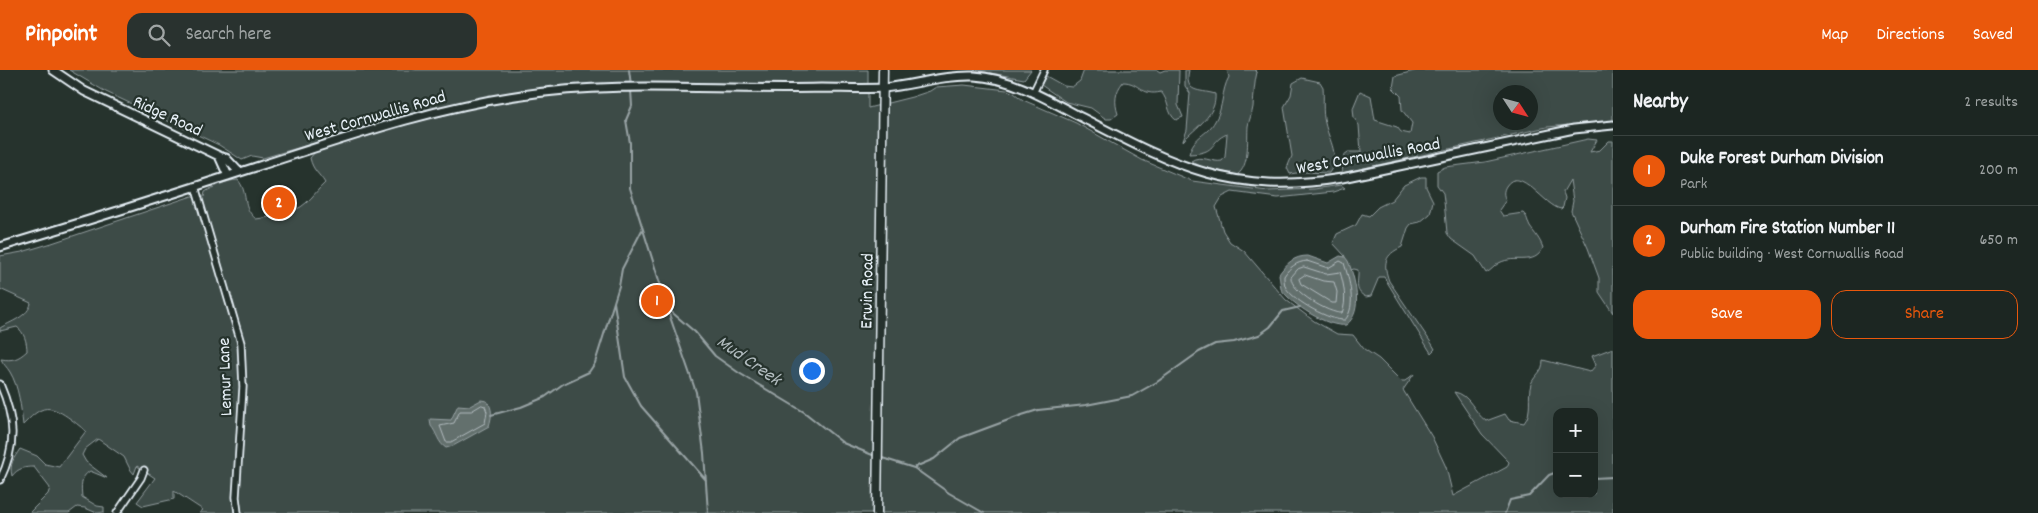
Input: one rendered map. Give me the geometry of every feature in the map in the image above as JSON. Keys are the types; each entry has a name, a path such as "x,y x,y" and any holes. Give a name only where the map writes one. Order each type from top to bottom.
{"main road":[{"name":"Erwin Road","path":"877,513 883,70"}],"street":[{"name":"Ridge Road","path":"53,70 84,91 226,158 239,172"},
{"path":"1033,93 1044,70"},
{"name":"West Cornwallis Road","path":"0,247 376,128 462,106 527,94 624,88 882,88 935,78 973,76 1005,82 1033,93 1174,164 1221,178 1264,184 1307,183 1332,180 1574,129 1613,125"},
{"path":"219,156 228,176"},
{"name":"Lemur Lane","path":"195,186 241,344 243,387 236,497 238,513"},
{"path":"0,384 11,415 13,436 11,450 0,480"},
{"path":"117,513 141,478 144,470"}],"shaded area":[{"path":"69,70 868,70 868,108 912,97 936,87 964,85 1007,90 1023,100 1076,123 1142,160 1192,181 1268,191 1314,189 1341,185 1345,188 1333,192 1278,198 1232,192 1222,197 1216,207 1223,231 1230,242 1244,251 1286,300 1314,321 1337,334 1353,335 1364,349 1379,359 1401,381 1405,381 1414,374 1403,390 1432,437 1446,467 1453,496 1507,467 1509,462 1482,434 1454,392 1464,396 1486,421 1505,414 1509,420 1524,423 1529,409 1531,384 1542,368 1543,360 1590,372 1596,365 1592,356 1613,348 1613,513 199,513 203,510 174,491 174,499 143,506 137,502 155,478 137,466 134,474 124,457 98,439 85,449 82,455 86,462 107,478 90,471 84,476 81,486 82,497 97,506 104,507 104,512 97,513 77,507 69,513 29,513 48,494 50,488 34,467 22,468 12,476 14,458 20,449 37,456 45,464 59,467 86,431 65,415 52,409 41,410 23,425 16,384 1,359 9,360 24,354 27,351 26,341 22,332 17,327 0,331 0,328 27,312 31,303 0,289 0,256 52,243 195,195 197,199 204,197 205,192 229,181 238,180 243,190 248,210 256,219 282,214 301,207 325,183 311,162 310,158 316,151 311,144 263,158 252,156 242,160 219,145 106,92"},
{"path":"974,70 1031,70 1024,79"},
{"path":"1084,70 1157,70 1160,72 1179,70 1178,105 1183,117 1176,120 1173,117 1161,92 1149,93 1129,83 1123,82 1118,90 1116,105 1118,114 1111,119 1106,119 1091,108 1066,102 1041,85 1046,76 1064,86 1072,87 1080,81"},
{"path":"1185,70 1189,70 1188,78 1191,87 1198,91 1215,94 1215,101 1209,114 1183,141 1187,130 1190,93 1185,86"},
{"path":"1227,70 1255,70 1257,72 1253,107 1248,126 1246,159 1244,166 1237,175 1202,167 1191,161 1203,158 1222,161 1225,157 1227,134 1217,140 1205,152 1189,154 1197,139 1212,126 1218,116 1226,82 1229,77"},
{"path":"1418,70 1613,70 1613,121 1538,129 1538,85 1493,85 1493,130 1534,130 1342,173 1344,155 1348,152 1361,152 1359,125 1354,118 1353,108 1360,91 1371,96 1375,120 1397,127 1401,132 1410,134 1412,123 1402,110 1401,96 1393,88 1395,76"},
{"path":"1302,78 1320,82 1323,87 1324,119 1334,154 1334,161 1329,173 1303,172 1290,174 1287,168 1292,156 1284,107 1291,95 1293,83"},
{"path":"1588,139 1597,140 1590,152 1600,150 1609,141 1613,141 1613,313 1599,292 1599,278 1571,211 1573,201 1570,180 1563,192 1565,198 1561,209 1555,207 1533,188 1518,180 1512,181 1506,186 1504,196 1506,200 1499,210 1503,216 1523,213 1543,248 1535,257 1505,261 1499,263 1486,273 1475,256 1451,239 1447,233 1443,193 1437,185 1437,171 1445,167 1485,162"},
{"path":"1421,177 1426,177 1426,187 1433,201 1430,214 1420,222 1411,224 1402,247 1388,257 1386,270 1389,281 1435,349 1431,353 1384,277 1379,277 1371,296 1366,297 1362,295 1358,289 1358,270 1347,271 1342,266 1345,256 1333,243 1337,234 1356,225 1362,214 1369,216 1378,207 1392,200 1404,185"}],"water":[{"path":"1308,256 1328,263 1340,256 1345,257 1348,261 1355,285 1356,304 1352,319 1346,325 1330,323 1310,314 1281,289 1279,274 1282,270 1295,259"},
{"path":"481,400 487,401 491,410 489,426 446,448 431,426 430,419 451,420 458,405 470,406"}],"waterway":[{"name":"Mud Creek","path":"629,70 631,85"},
{"name":"Mud Creek","path":"631,90 632,106 626,120 630,143 630,188 668,309 695,332 715,356 739,373 804,412 843,443 875,456"},
{"path":"491,415 521,407 545,397 563,384 589,372 595,363 619,286 622,269 642,230"},
{"path":"614,302 625,377 641,406 706,480"},
{"path":"915,467 934,459 960,438 1022,415 1038,410 1086,405 1132,396 1157,382 1199,352 1215,344 1234,342 1259,335 1270,327 1283,311 1300,307"},
{"path":"668,311 696,392 704,453 708,513"},
{"name":"Mud Creek","path":"879,457 914,468 949,493 984,513"},
{"path":"1505,513 1510,500 1529,496 1549,475 1553,474"},
{"path":"1598,478 1613,477"}],"place":[{"name":"Durham Fire Station Number 11","path":"279,203"},
{"name":"Duke Forest Durham Division","path":"657,301"}]}
